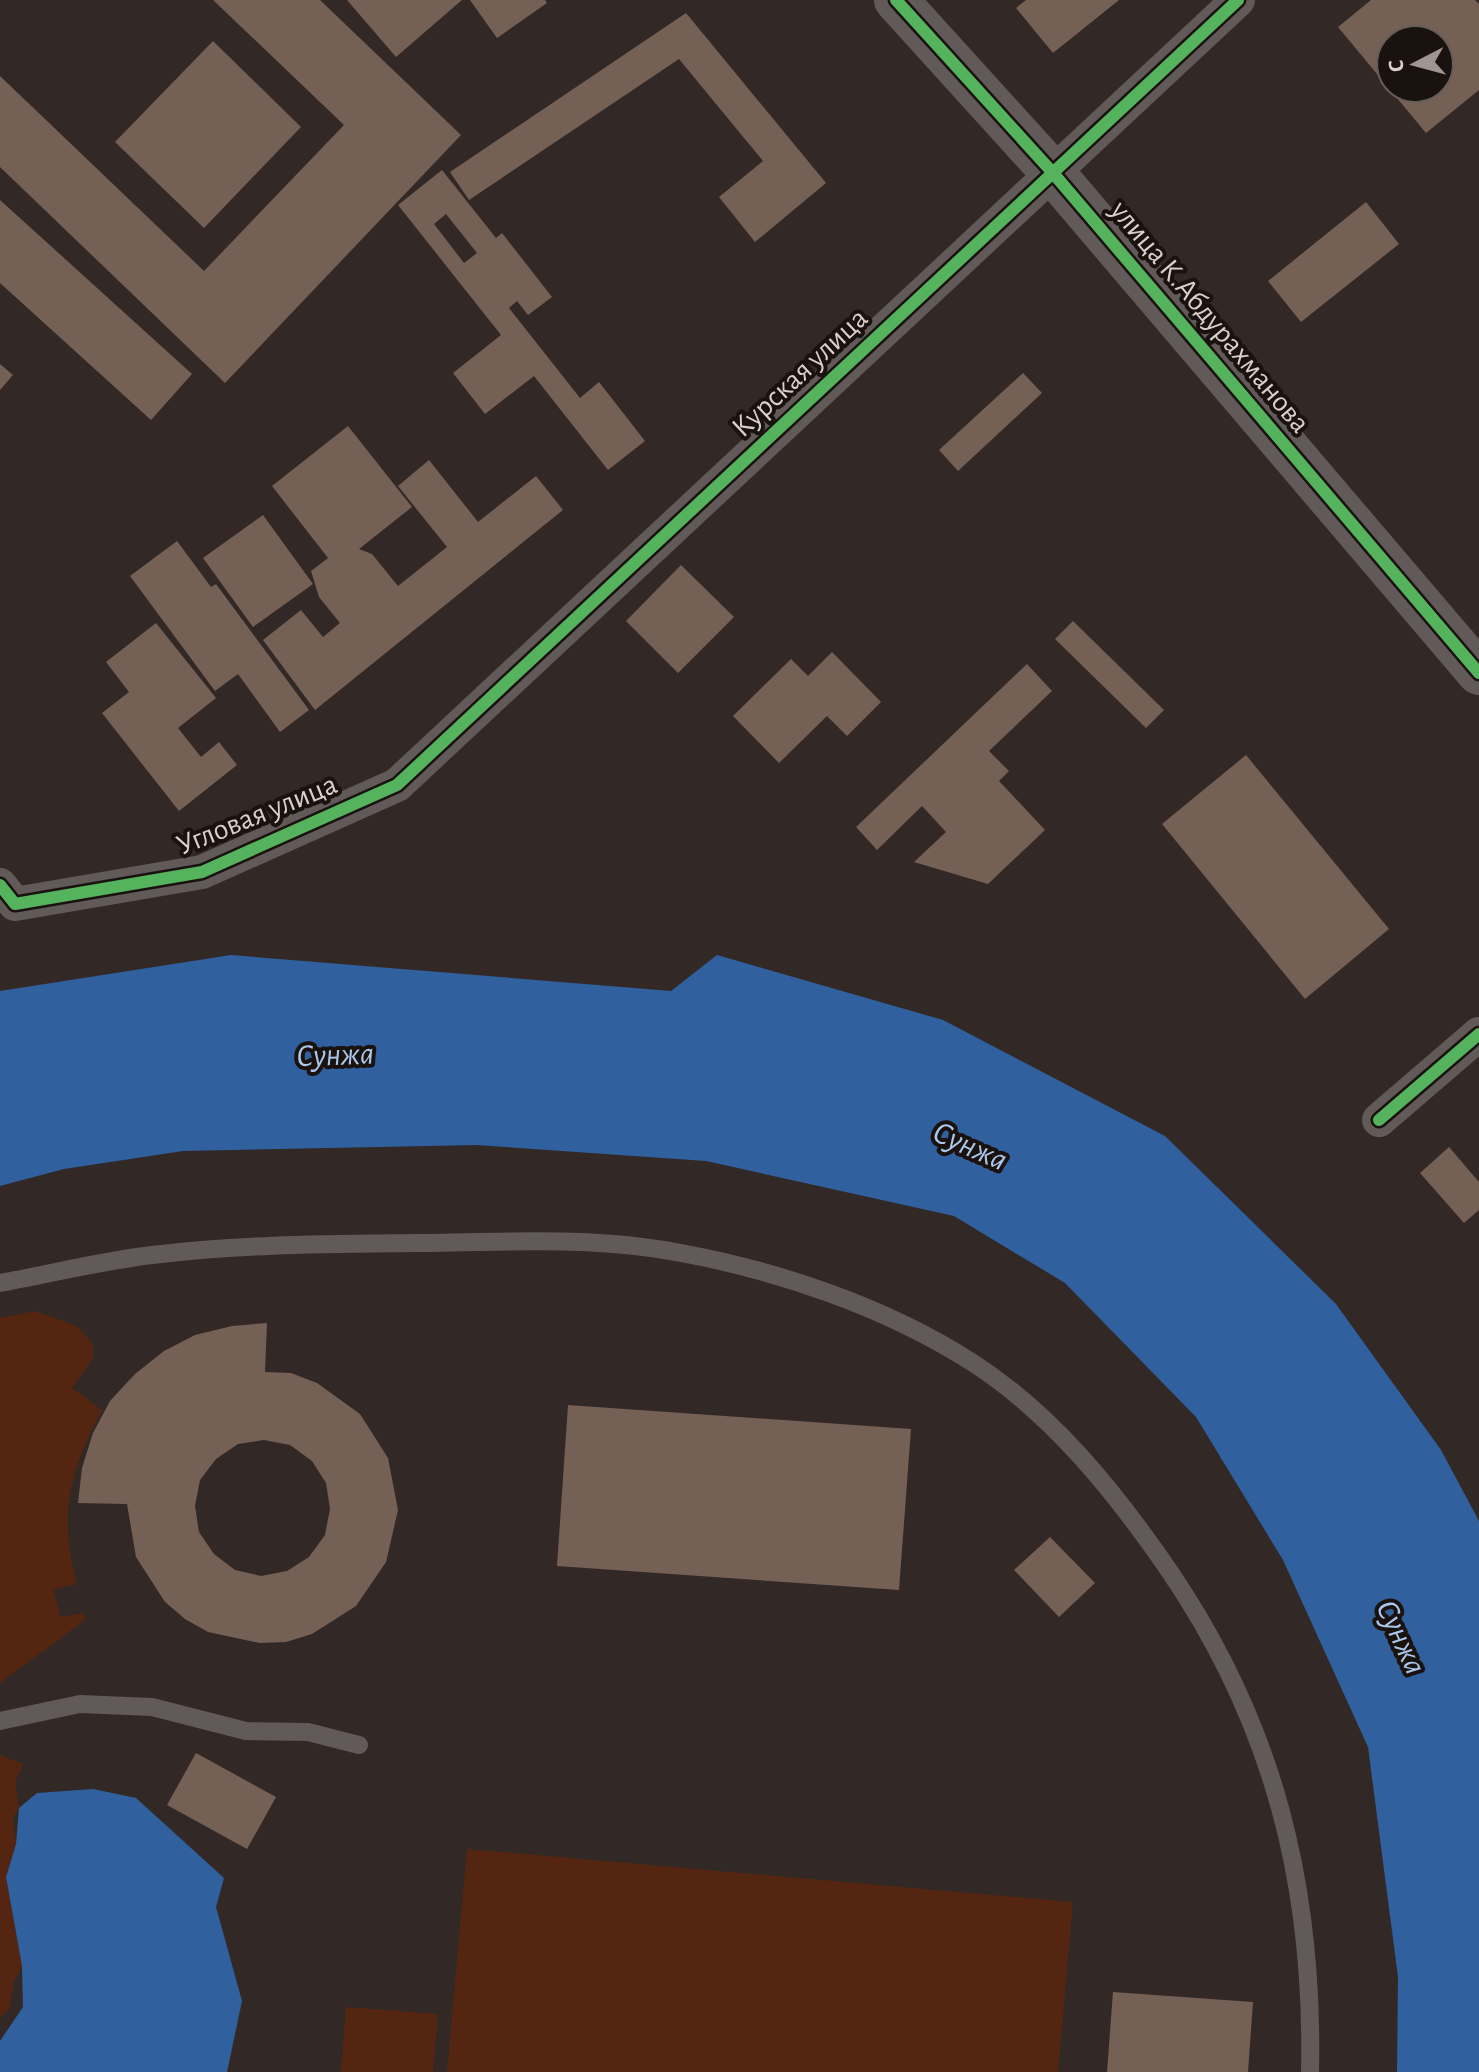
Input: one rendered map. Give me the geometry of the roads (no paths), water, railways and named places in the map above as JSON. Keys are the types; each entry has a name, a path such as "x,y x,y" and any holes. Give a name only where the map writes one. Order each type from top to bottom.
{"street":[{"name":"улица К.Абдурахманова","path":"896,0 1053,173 1479,673"},
{"name":"Курская улица","path":"397,785 1238,0"},
{"name":"Угловая улица","path":"0,885 15,904 202,872 397,785"},
{"path":"1379,1120 1479,1034"}],"lane":[{"path":"0,1283 150,1255 253,1247 585,1243 679,1252 771,1276 837,1297 971,1362 1035,1411 1092,1470 1140,1529 1180,1586 1232,1676 1270,1765 1293,1860 1306,1957 1310,2072"},
{"path":"0,1721 80,1704 152,1707 246,1731 308,1732 359,1745"}],"water":[{"name":"Сунжа","path":"231,955 671,991 717,955 943,1020 1165,1136 1336,1304 1441,1450 1479,1521 1479,2072 1397,2072 1398,1977 1368,1747 1283,1560 1196,1417 1065,1283 954,1216 706,1161 476,1145 183,1151 64,1169 0,1186 0,991"},
{"path":"93,1789 136,1798 224,1878 216,1907 242,2001 227,2072 0,2072 0,2041 23,2007 22,1966 6,1877 16,1844 19,1808 37,1793"}]}
